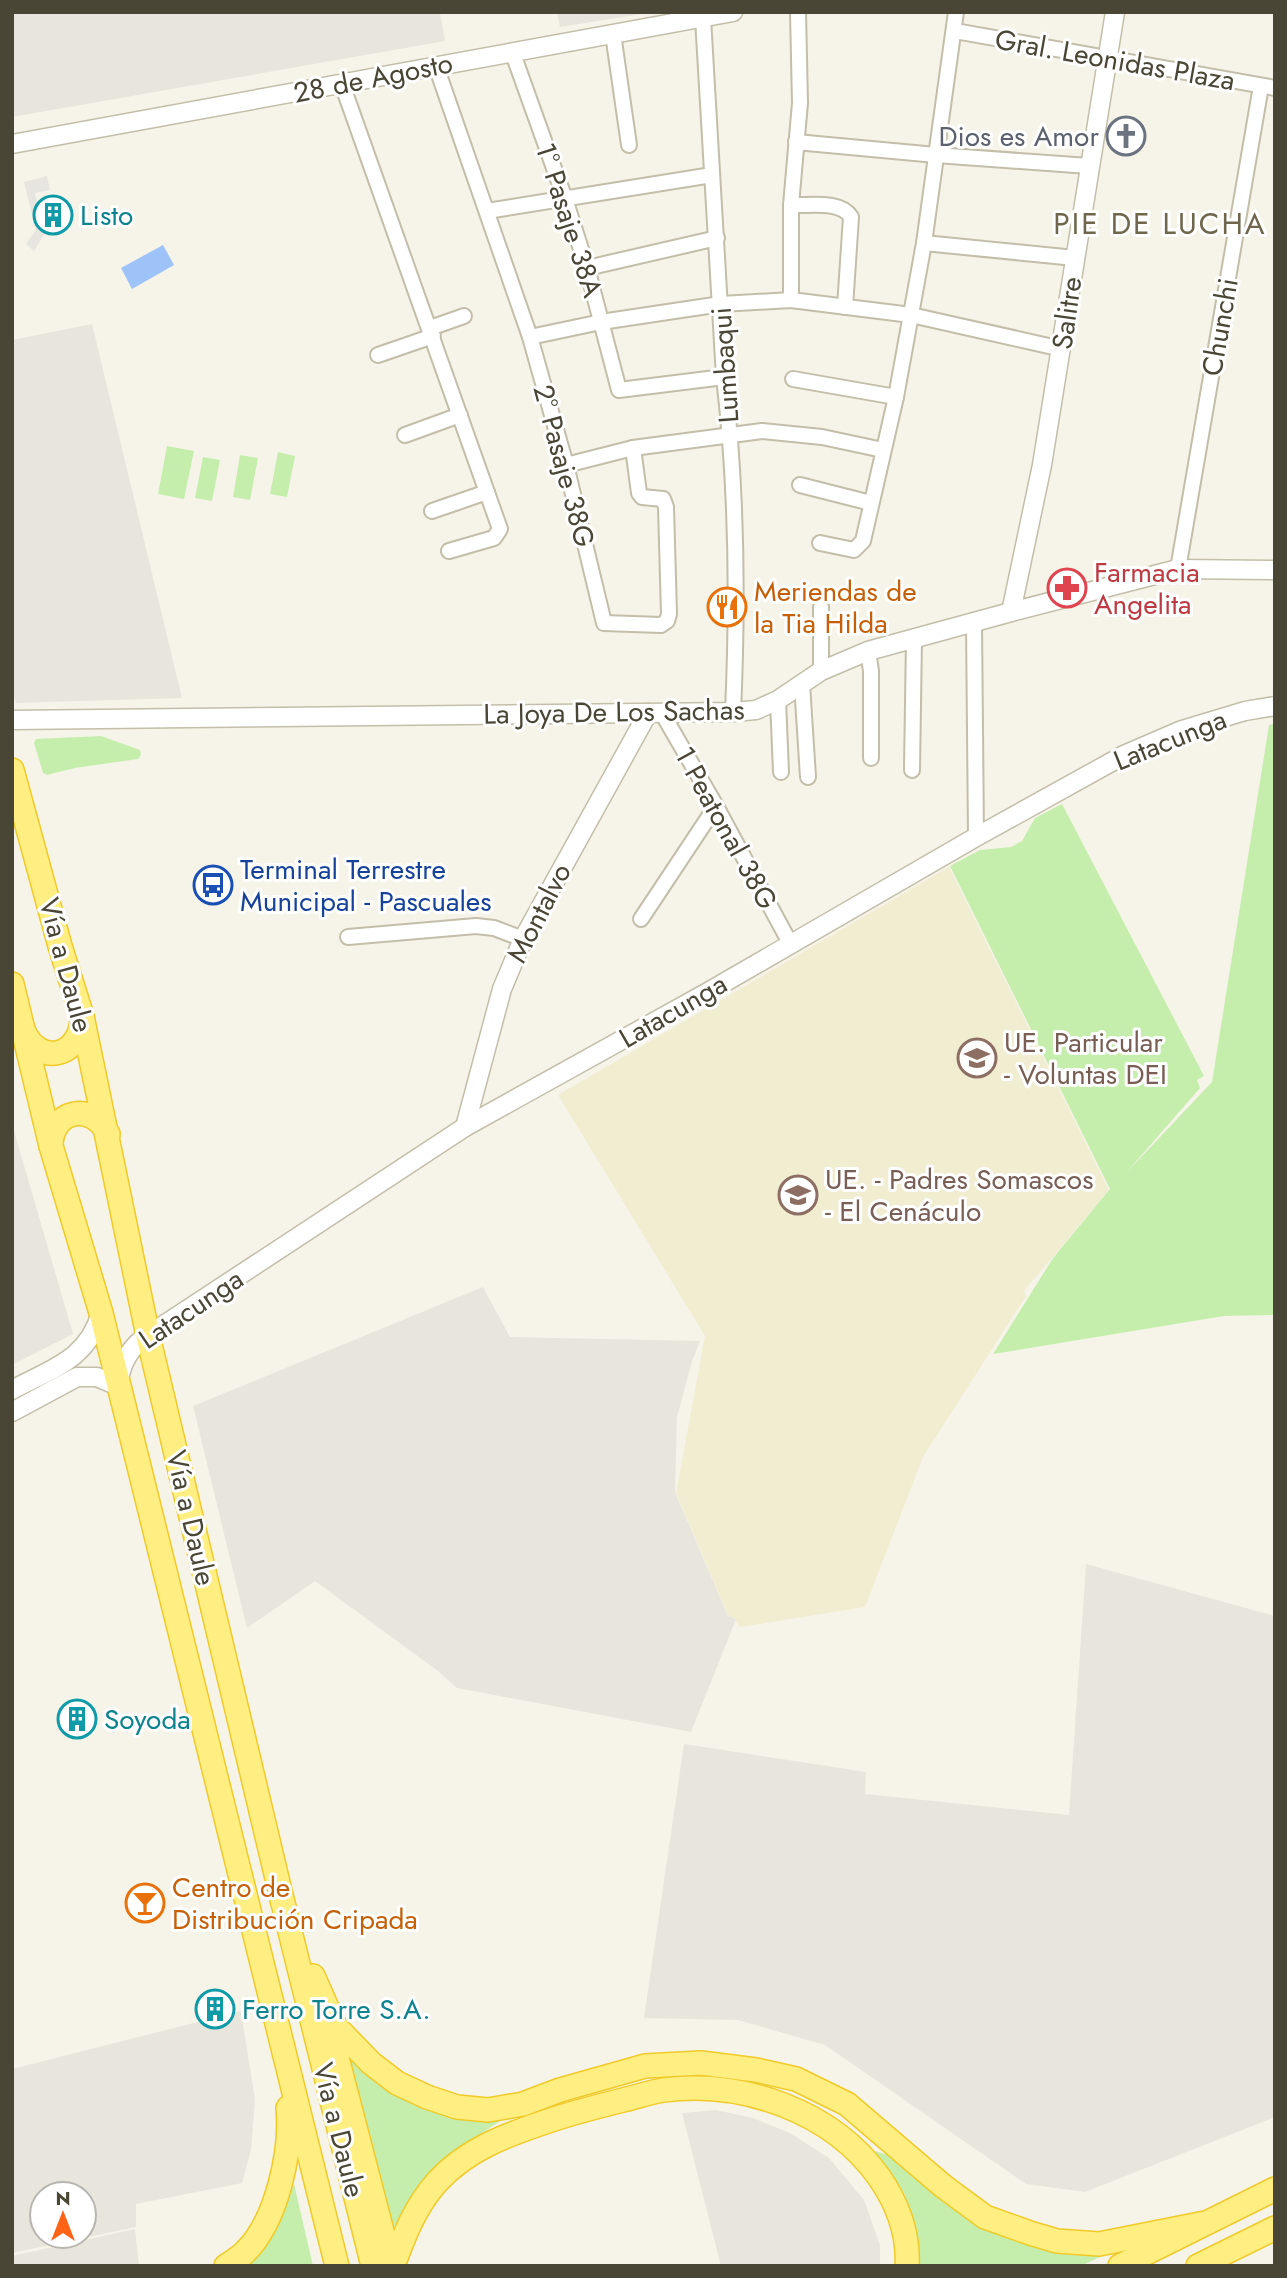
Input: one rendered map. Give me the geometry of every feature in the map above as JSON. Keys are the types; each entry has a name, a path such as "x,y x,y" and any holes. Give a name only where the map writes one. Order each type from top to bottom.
{"highway":[{"name":"Vía a Daule","path":"12,769 82,1016 148,1336 279,1891 373,2266"},
{"name":"Vía a Daule","path":"12,984 51,1146 101,1313 337,2266"},
{"path":"20,1022 25,1036 33,1046 45,1052 58,1053 71,1048 79,1037 82,1016"},
{"path":"51,1146 54,1129 65,1117 73,1114 90,1115 98,1120 108,1134"},
{"path":"279,1891 323,2003 335,2026 397,2083 427,2097 457,2107 488,2110 523,2104 560,2090 645,2066 701,2063 756,2070 796,2079 847,2104 943,2186 985,2217 1033,2234 1057,2242 1100,2244 1205,2223"},
{"path":"323,2003 392,2266"},
{"path":"226,2266 245,2252 265,2226 278,2191 286,2153 289,2118 283,2053"},
{"path":"392,2266 412,2214 438,2182 471,2153 502,2137 569,2113 663,2090 701,2089 735,2091 783,2105 819,2121 849,2142 893,2198 908,2246 907,2266"},
{"path":"1120,2266 1275,2189"},
{"path":"322,2207 331,2266"},
{"path":"1198,2266 1275,2228"},
{"path":"365,2234 392,2266"}],"street":[{"name":"28 de Agosto","path":"12,144 733,12"},
{"path":"791,300 791,205 800,103 797,12"},
{"path":"820,543 846,550 860,547 896,397 924,243 956,12"},
{"name":"Salitre","path":"1011,612 1042,465 1115,12"},
{"name":"Lumbaqui","path":"703,18 724,377 731,435 737,611 733,712"},
{"name":"Gral. Leonidas Plaza","path":"955,31 1268,87"},
{"path":"613,34 629,145"},
{"name":"1° Pasaje 38A","path":"512,51 587,268 619,390 724,377"},
{"name":"2° Pasaje 38G","path":"436,66 530,337 566,465 604,623 661,625 667,621 669,614 666,507 663,499 642,497 639,494 633,448"},
{"path":"342,84 500,529 494,538 449,551"},
{"name":"Chunchi","path":"1178,569 1268,87"},
{"path":"796,142 1089,166"},
{"path":"486,211 712,174"},
{"path":"791,205 839,207 851,217 845,307"},
{"path":"587,268 717,238"},
{"path":"924,243 1074,258"},
{"path":"530,337 601,322 721,304 791,300 911,315 1062,349"},
{"path":"378,355 464,316"},
{"path":"793,379 896,397"},
{"path":"405,435 460,415"},
{"path":"566,465 633,448 762,431 810,436 883,450"},
{"path":"800,485 871,503"},
{"path":"432,511 487,492"},
{"name":"La Joya De Los Sachas","path":"12,720 756,710 778,700 821,671 868,651 914,638 1178,569 1275,570"},
{"path":"821,607 821,671"},
{"path":"974,622 976,837"},
{"path":"912,770 914,638"},
{"path":"868,651 871,671 871,758"},
{"path":"803,684 808,777"},
{"path":"778,700 781,772"},
{"name":"Latacunga","path":"118,1386 126,1357 148,1336 464,1128 1124,755 1182,730 1245,711 1275,706"},
{"name":"1 Peatonal 38G","path":"655,713 716,806 789,943"},
{"name":"Montalvo","path":"464,1128 502,989 523,939 655,713"},
{"path":"641,919 716,806"},
{"path":"348,937 476,926 523,939"},
{"path":"12,1390 80,1353 96,1329 101,1313"},
{"path":"12,1412 77,1377 97,1377 118,1386"}],"shaded area":[{"path":"12,12 440,12 445,41 12,117"},
{"path":"557,12 654,12 560,27"},
{"path":"47,176 50,190 35,193 45,233 34,251 26,244 36,230 24,182"},
{"path":"92,324 182,698 16,703 12,690 12,340"},
{"name":"UE. - Padres Somascos - El Cenáculo","path":"949,867 1109,1190 1024,1291 1026,1296 923,1457 865,1607 740,1627 736,1619 728,1615 676,1493 705,1336 558,1095"},
{"path":"12,1124 73,1334 12,1365"},
{"path":"483,1287 510,1337 700,1341 677,1417 675,1492 728,1616 736,1619 691,1732 457,1688 438,1671 315,1581 247,1628 193,1406"},
{"path":"1086,1564 1275,1616 1275,2117 1085,2192 1026,2184 825,2045 738,2020 644,2018 684,1744 866,1772 865,1794 1069,1815"},
{"path":"241,2011 255,2100 251,2150 242,2183 136,2204 136,2227 98,2235 98,2180 28,2180 28,2250 12,2253 12,2069"},
{"path":"716,2110 753,2118 790,2133 829,2158 864,2200 880,2245 880,2266 721,2266 682,2113"},
{"path":"135,2229 139,2266 12,2266 12,2256 39,2250 98,2250 98,2237"}],"green space":[{"path":"167,446 194,451 184,499 158,494"},
{"path":"278,452 295,456 287,497 270,494"},
{"path":"240,455 258,458 250,500 233,497"},
{"path":"203,457 220,460 212,501 195,498"},
{"path":"1275,724 1275,1315 1224,1316 993,1354 1053,1258 1110,1189 950,866 980,850 1011,847 1022,841 1035,818 1062,804 1204,1076 1197,1080 1200,1088 1126,1173 1212,1082 1269,725"},
{"path":"101,736 140,750 141,755 138,759 47,775 43,773 34,743 36,739"},
{"path":"336,2034 369,2071 505,2118 436,2167 389,2233"},
{"path":"875,2151 891,2156 945,2203 1031,2245 1104,2255 1081,2266 916,2266 917,2253 905,2195"},
{"path":"294,2184 313,2266 243,2266 272,2225"}],"water":[{"path":"163,245 174,265 132,289 121,268"}],"place":[{"name":"Dios es Amor","path":"1126,136"},
{"name":"Listo","path":"53,215"},
{"name":"Farmacia Angelita","path":"1067,588"},
{"name":"Meriendas de la Tia Hilda","path":"727,607"},
{"name":"Terminal Terrestre Municipal - Pascuales","path":"213,885"},
{"name":"UE. Particular - Voluntas DEI","path":"977,1058"},
{"name":"UE. - Padres Somascos - El Cenáculo","path":"798,1195"},
{"name":"Soyoda","path":"77,1719"},
{"name":"Centro de Distribución Cripada","path":"145,1903"},
{"name":"Ferro Torre S.A.","path":"215,2009"}],"district":[{"name":"PIE DE LUCHA","path":"1160,223"}]}
